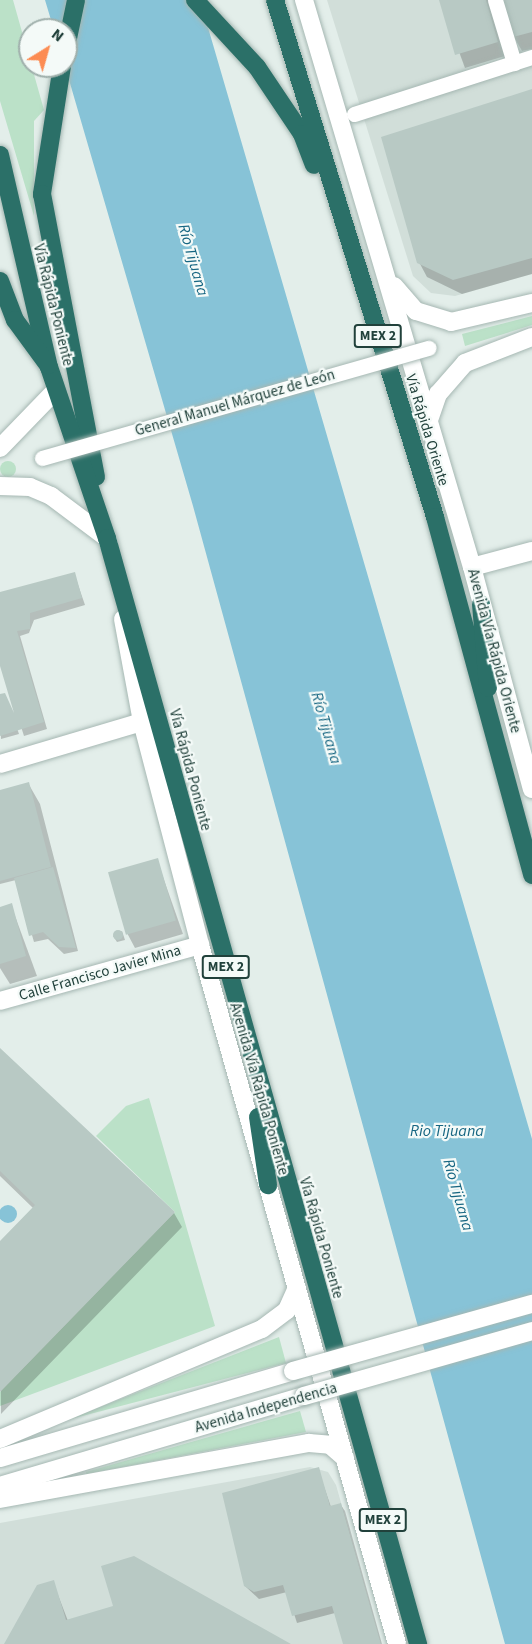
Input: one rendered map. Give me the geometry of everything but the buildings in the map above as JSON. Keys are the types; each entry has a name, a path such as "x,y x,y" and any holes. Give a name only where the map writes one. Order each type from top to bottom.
{"highway":[{"path":"72,18 76,0"},
{"path":"195,0 240,45 302,134 457,604"},
{"name":"Vía Rápida Oriente","path":"276,0 457,604 493,741 532,875"},
{"path":"60,78 42,194 107,538"},
{"name":"Vía Rápida Poniente","path":"0,155 49,366 107,538 249,1050 418,1644"},
{"path":"0,197 18,239"},
{"path":"0,281 15,320 49,366"},
{"path":"481,604 493,741"},
{"path":"249,1050 268,1185"}],"main road":[{"name":"Vía Rápida Oriente","path":"303,0 455,512"},
{"path":"387,277 416,311 451,322 532,303"},
{"path":"429,420 438,394 465,363 532,337"},
{"path":"0,448 56,390"},
{"path":"0,486 51,496 107,538"},
{"name":"Avenida Vía Rápida Oriente","path":"455,512 529,766 532,789"},
{"name":"Avenida Vía Rápida Poniente","path":"107,538 142,722 200,945 397,1644"},
{"path":"472,567 532,550"},
{"path":"0,764 142,722"},
{"name":"Calle Francisco Javier Mina","path":"0,1001 200,945"},
{"path":"0,1439 262,1329 287,1310 297,1288"},
{"name":"Avenida Independencia","path":"0,1458 293,1371 532,1304"},
{"name":"Avenida Independencia","path":"0,1486 532,1331"},
{"path":"0,1499 309,1443 330,1445 345,1458"}],"street":[{"path":"495,0 514,63"},
{"path":"354,114 532,57"},
{"name":"General Manuel Márquez de León","path":"42,458 429,348"}],"shaded area":[{"path":"327,0 532,0 532,274 455,296 431,293 413,276"},
{"path":"310,1467 328,1472 336,1485 381,1644 0,1644 0,1523"}],"green space":[{"path":"0,0 13,0 18,18 18,78 35,78 44,110 34,121 34,216 0,101"},
{"path":"532,316 532,325 465,346 462,334"},
{"path":"5,461 11,461 16,469 14,475 5,477 0,472 0,466"},
{"path":"149,1098 215,1326 0,1406 0,1392 175,1212 96,1136 126,1106"},
{"path":"279,1337 286,1363 67,1420"},
{"path":"300,1411 306,1432 86,1474 86,1472"}],"water":[{"name":"Rio Tijuana","path":"45,0 200,0 532,1139 532,1644 505,1644 193,506 68,78 78,78 78,18 50,18"},
{"path":"8,1205 14,1208 17,1214 14,1220 8,1223 2,1220 -1,1214 2,1208"}],"water label":[{"name":"Río Tijuana","path":"193,260"},
{"name":"Río Tijuana","path":"326,728"},
{"name":"Río Tijuana","path":"458,1195"}]}
